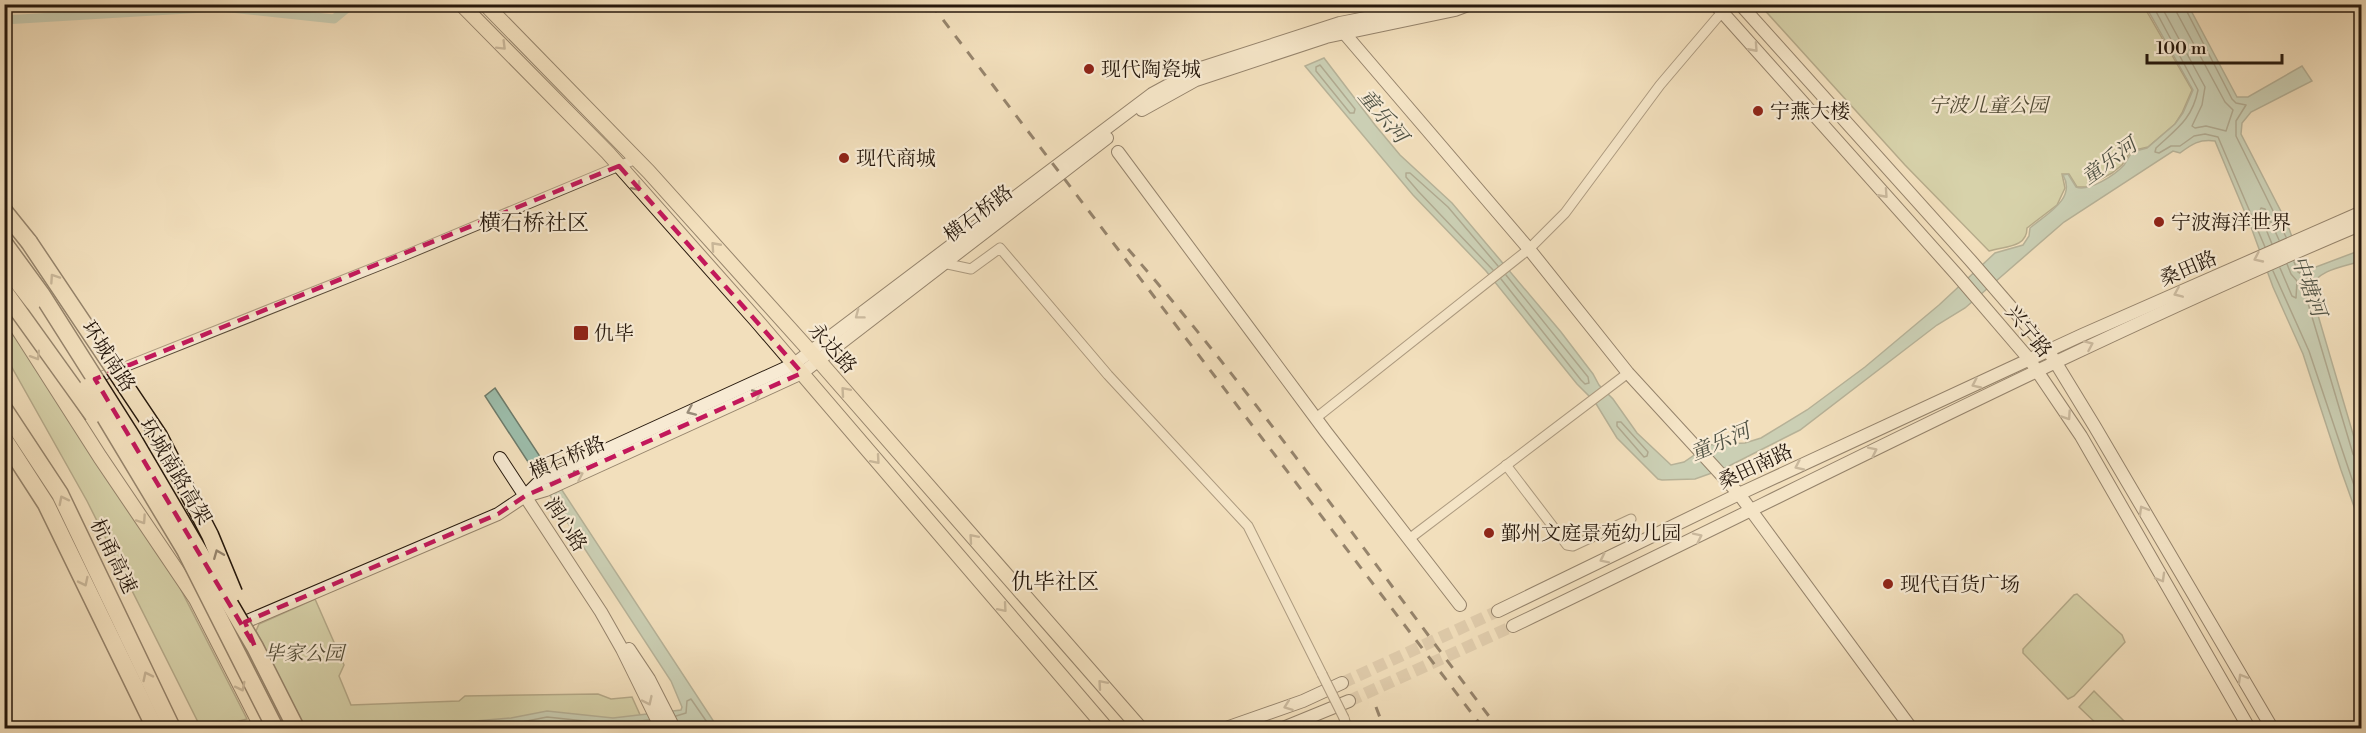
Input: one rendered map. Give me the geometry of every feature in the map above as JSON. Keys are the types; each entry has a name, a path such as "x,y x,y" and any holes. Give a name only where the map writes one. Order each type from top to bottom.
{"highway":[{"path":"4,211 29,242 159,436 210,535 255,647"},
{"name":"环城南路高架","path":"4,243 42,295 132,437 255,647 296,729"},
{"name":"环城南路高架","path":"4,264 54,331 185,550 266,727"},
{"path":"4,291 185,550"},
{"name":"杭甬高速","path":"4,409 60,494 172,729"},
{"name":"杭甬高速","path":"4,439 46,504 155,729"}],"main road":[{"name":"永达路","path":"461,4 619,166 798,369 1106,729"},
{"name":"永达路","path":"485,4 636,159 815,356 1140,729"},
{"name":"横石桥路","path":"245,622 498,514 525,496 542,479 798,369 1152,94 1176,79 1226,59 1340,23 1437,4"},
{"name":"横石桥路","path":"815,356 1035,195 1143,109 1164,96 1220,71 1326,37 1455,10 1471,4"},
{"name":"兴宁路","path":"1740,4 1971,261 2052,356 2272,729"},
{"name":"兴宁路","path":"1718,8 1981,302 2033,365 2081,436 2248,729"},
{"path":"1345,34 1529,249 1628,372 1739,494 1911,729"},
{"path":"1119,152 1316,418 1460,605"},
{"name":"桑田路","path":"2033,365 2325,234 2361,212"},
{"name":"桑田路","path":"2325,234 2361,224"},
{"name":"环城南路","path":"4,234 143,446 188,527 241,631 285,728"},
{"path":"4,307 196,599 266,727"},
{"name":"桑田南路","path":"1498,611 1739,494 2033,365"},
{"name":"桑田南路","path":"1513,627 1752,512 2033,365"},
{"name":"润心路","path":"500,458 601,612 622,649 661,729"},
{"name":"润心路","path":"601,612 625,642 649,679 674,729"},
{"path":"1226,729 1303,701 1342,683"},
{"path":"1283,729 1349,701"}],"street":[{"path":"1316,418 1529,249 1565,213 1718,8"},
{"path":"59,393 401,257 636,159"},
{"path":"943,262 971,269 1000,248 1108,375 1248,526 1344,718 1347,729"},
{"path":"1409,539 1628,372"},
{"path":"1506,465 1568,545 1573,546 1631,519"}],"highlighted area":[{"path":"619,166 802,373 525,496 498,514 245,622 255,647 95,379"}],"green space":[{"name":"宁波儿童公园","path":"1760,5 2143,5 2192,90 2175,124 2148,147 2131,151 2122,165 2112,173 2086,187 2077,187 2069,174 2062,174 2065,188 2057,205 2027,228 2026,235 2019,243 1989,251 1905,165"},
{"path":"4,323 30,357 178,584 247,719 212,728 201,728 87,501 5,355"},
{"path":"2077,594 2122,635 2125,642 2074,696 2068,699 2023,653 2023,649"},
{"name":"毕家公园","path":"315,599 344,665 339,676 351,705 459,701 465,696 598,694 611,699 632,697 646,728 305,728 256,631 259,624"},
{"path":"2094,691 2131,728 2101,728 2079,707"}],"water":[{"name":"中塘河","path":"2145,5 2188,5 2237,97 2248,97 2302,66 2312,81 2251,112 2242,123 2241,134 2287,223 2303,268 2316,267 2361,250 2361,261 2325,273 2310,288 2361,461 2361,526 2303,354 2273,287 2215,141 2196,143 2180,153 2173,151 2064,222 1965,308 1937,325 1800,430 1723,469 1695,479 1662,480 1658,479 1617,438 1595,402 1577,384 1486,271 1413,195 1305,66 1324,58 1400,155 1452,203 1561,332 1637,433 1671,465 1684,462 1709,445 1745,443 1761,438 1807,410 1865,367 1939,305 1995,253 2023,245 2029,236 2030,228 2051,212 2063,199 2066,184 2063,175 2068,174 2076,187 2095,185 2120,169 2132,152 2147,148 2175,124 2183,113 2193,90"},
{"path":"495,388 718,728 394,728 511,718 547,711 613,718 681,710 682,707 671,681 485,396"}],"waterway":[{"path":"4,20 221,7 334,19 352,4"}],"tunnel":[{"path":"1342,683 1498,611"},
{"path":"1349,701 1513,626"}],"railway":[{"path":"931,4 1483,728"},
{"path":"1128,249 1225,365 1498,728"},
{"path":"1376,707 1384,728"}],"place":[{"name":"现代陶瓷城","path":"1089,69"},
{"name":"宁燕大楼","path":"1758,111"},
{"name":"现代商城","path":"844,158"},
{"name":"宁波海洋世界","path":"2159,222"},
{"name":"仇毕","path":"581,333"},
{"name":"鄞州文庭景苑幼儿园","path":"1489,533"},
{"name":"现代百货广场","path":"1888,584"}],"district":[{"name":"横石桥社区","path":"534,222"},
{"name":"仇毕社区","path":"1055,581"}],"water label":[{"name":"童乐河","path":"1383,116"},
{"name":"童乐河","path":"2109,161"},
{"name":"童乐河","path":"1720,442"}]}
